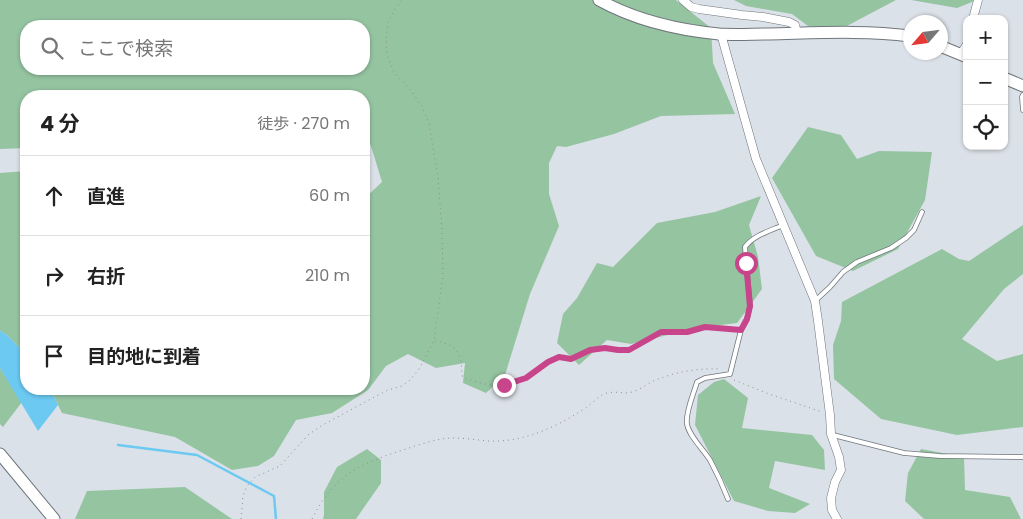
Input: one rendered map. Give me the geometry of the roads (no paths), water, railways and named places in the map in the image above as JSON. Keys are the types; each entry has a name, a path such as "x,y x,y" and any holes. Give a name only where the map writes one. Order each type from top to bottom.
{"street":[{"path":"599,0 648,21 677,28 720,34 882,33 903,35"},
{"path":"683,0 691,7 699,9 789,22 795,25 797,33"},
{"path":"974,15 978,0"},
{"path":"720,34 756,159 815,301 832,434 841,470 835,482 831,498 832,510 837,519"},
{"path":"948,48 963,52"},
{"path":"1008,80 1023,86"},
{"path":"0,454 54,519"}],"lane":[{"path":"1023,95 1023,110"},
{"path":"815,301 843,272 857,262 891,248 906,238 914,230 922,212"},
{"path":"728,499 709,458 689,430 686,423 688,413 697,382 705,378 730,374 741,330 747,319 750,306 745,247 757,237 784,225"},
{"path":"832,434 904,453 940,456 1023,457"}],"water":[{"path":"0,331 7,335 20,349 20,395 53,395 58,405 38,431 0,368"}],"waterway":[{"path":"118,445 197,455 274,496 276,519"}]}
